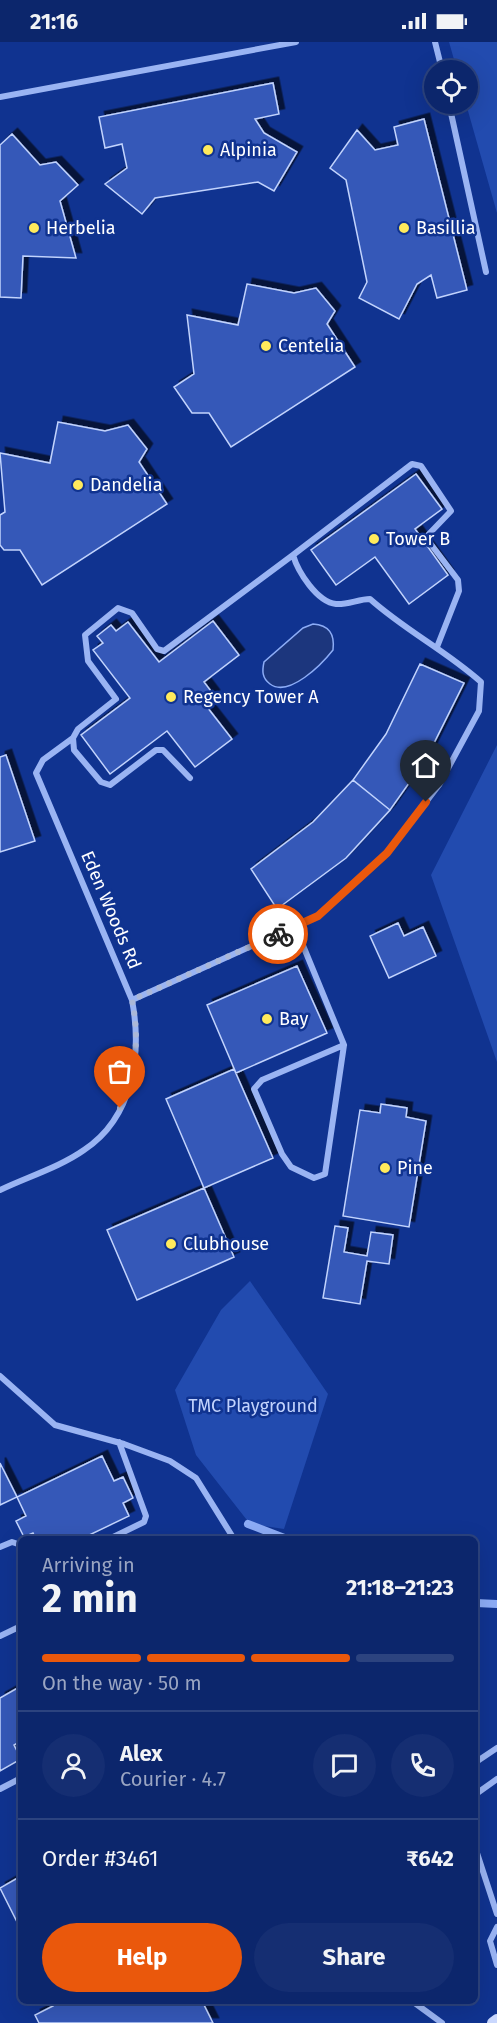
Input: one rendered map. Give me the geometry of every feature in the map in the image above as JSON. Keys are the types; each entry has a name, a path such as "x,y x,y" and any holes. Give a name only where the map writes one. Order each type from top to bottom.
{"street":[{"path":"0,97 296,42"},
{"path":"435,42 440,60"},
{"path":"451,114 486,272"},
{"path":"190,778 163,750 156,750 110,785 101,782 74,750 73,738 78,729 116,699 88,662 84,649 85,636 118,608 132,613 157,649 164,651 412,464 421,466 451,511 428,535 430,543 458,580 459,591 436,647"},
{"path":"132,1000 318,916 387,853 439,785 478,711 481,682 452,656 396,622 370,599 338,604 324,601 297,567 293,555"},
{"name":"Eden Woods Rd","path":"0,1190 85,1150 105,1131 120,1108 137,1055 137,1027 132,1000 36,773 43,760 73,738"},
{"path":"296,926 344,1045 325,1174 314,1178 291,1167 282,1154 254,1089 262,1080 344,1045"},
{"path":"0,1376 55,1425 119,1442 170,1461 196,1478 232,1536"},
{"path":"115,1536 144,1522 146,1516 119,1442"},
{"path":"0,1547 12,1542 18,1544"},
{"path":"0,1636 18,1627"},
{"path":"478,1761 497,1748"},
{"path":"478,1793 497,1779"},
{"path":"0,1789 18,1780"},
{"path":"478,1856 497,1914"},
{"path":"497,1927 490,1941 497,1965"},
{"path":"416,2004 442,2023"},
{"path":"493,2023 497,2020"}],"green space":[{"path":"449,42 497,42 497,213 469,114 478,114 478,60 454,60"},
{"path":"497,745 497,1062 431,875"},
{"name":"TMC Playground","path":"250,1281 328,1394 284,1529 250,1524 196,1455 175,1390 221,1310"}],"shaded area":[{"path":"313,624 323,626 330,631 333,650 313,671 295,683 286,687 270,684 263,674 264,662 303,628"}],"building":[{"name":"Alpinia","path":"273,83 279,114 255,119 264,133 297,152 274,191 258,182 155,198 142,214 105,184 127,168 122,144 105,148 99,117"},
{"name":"Basillia","path":"424,119 467,290 437,298 431,275 417,284 399,319 359,298 367,282 346,180 330,168 357,130 375,150 398,145 394,127"},
{"name":"Herbelia","path":"12,134 40,165 56,162 78,185 60,201 76,258 23,256 21,298 0,297 0,145"},
{"name":"Centelia","path":"247,284 294,293 316,288 335,311 327,324 355,367 231,447 209,413 192,413 174,387 194,374 187,315 238,325"},
{"name":"Dandelia","path":"58,422 105,431 128,425 147,449 139,462 167,504 42,585 20,550 4,550 0,545 0,515 5,512 0,453 50,463"},
{"name":"Tower B","path":"416,474 442,509 415,529 448,575 409,604 375,557 336,585 311,550"},
{"name":"Regency Tower A","path":"213,621 239,655 204,682 214,695 204,703 232,739 195,767 167,731 110,774 81,735 130,698 93,650 103,643 97,636 111,625 116,631 128,622 159,662"},
{"path":"420,664 464,683 426,759 390,810 353,780 386,734"},
{"path":"6,755 35,841 0,852 0,757"},
{"path":"353,780 390,810 346,858 277,909 251,869 313,822"},
{"path":"398,923 404,936 423,927 436,956 389,978 370,936"},
{"name":"Bay","path":"297,966 327,1033 236,1073 207,1005"},
{"path":"234,1069 273,1158 204,1188 166,1099"},
{"name":"Pine","path":"381,1104 407,1108 406,1117 426,1121 409,1227 343,1216 360,1110 380,1113"},
{"name":"Clubhouse","path":"204,1188 234,1257 137,1300 107,1230"},
{"path":"335,1226 348,1228 344,1252 367,1256 371,1232 393,1235 389,1264 367,1261 360,1304 323,1298"},
{"path":"102,1456 114,1481 123,1477 133,1498 123,1503 129,1516 87,1536 34,1536 33,1533 24,1536 16,1521 26,1516 17,1497"},
{"path":"0,1463 17,1497 0,1505"},
{"path":"18,1688 18,1743 14,1745 18,1753 18,1761 0,1771 0,1698"},
{"path":"18,1878 18,1924 0,1888"},
{"path":"51,2004 204,2004 213,2023 39,2023 35,2015 53,2006"}],"waterway":[{"path":"248,1524 279,1536"},
{"path":"478,1603 497,1604"}],"way so far":[{"path":"120,1108 131,1082 137,1055 137,1027 132,1000 278,934"}],"place":[{"name":"Alpinia","path":"208,150"},
{"name":"Herbelia","path":"34,228"},
{"name":"Basillia","path":"404,228"},
{"name":"Centelia","path":"266,346"},
{"name":"Dandelia","path":"78,485"},
{"name":"Tower B","path":"374,539"},
{"name":"Regency Tower A","path":"171,697"},
{"name":"Bay","path":"267,1019"},
{"name":"Pine","path":"385,1168"},
{"name":"Clubhouse","path":"171,1244"}],"route":[{"path":"278,934 318,916 387,853 426,802"}]}
